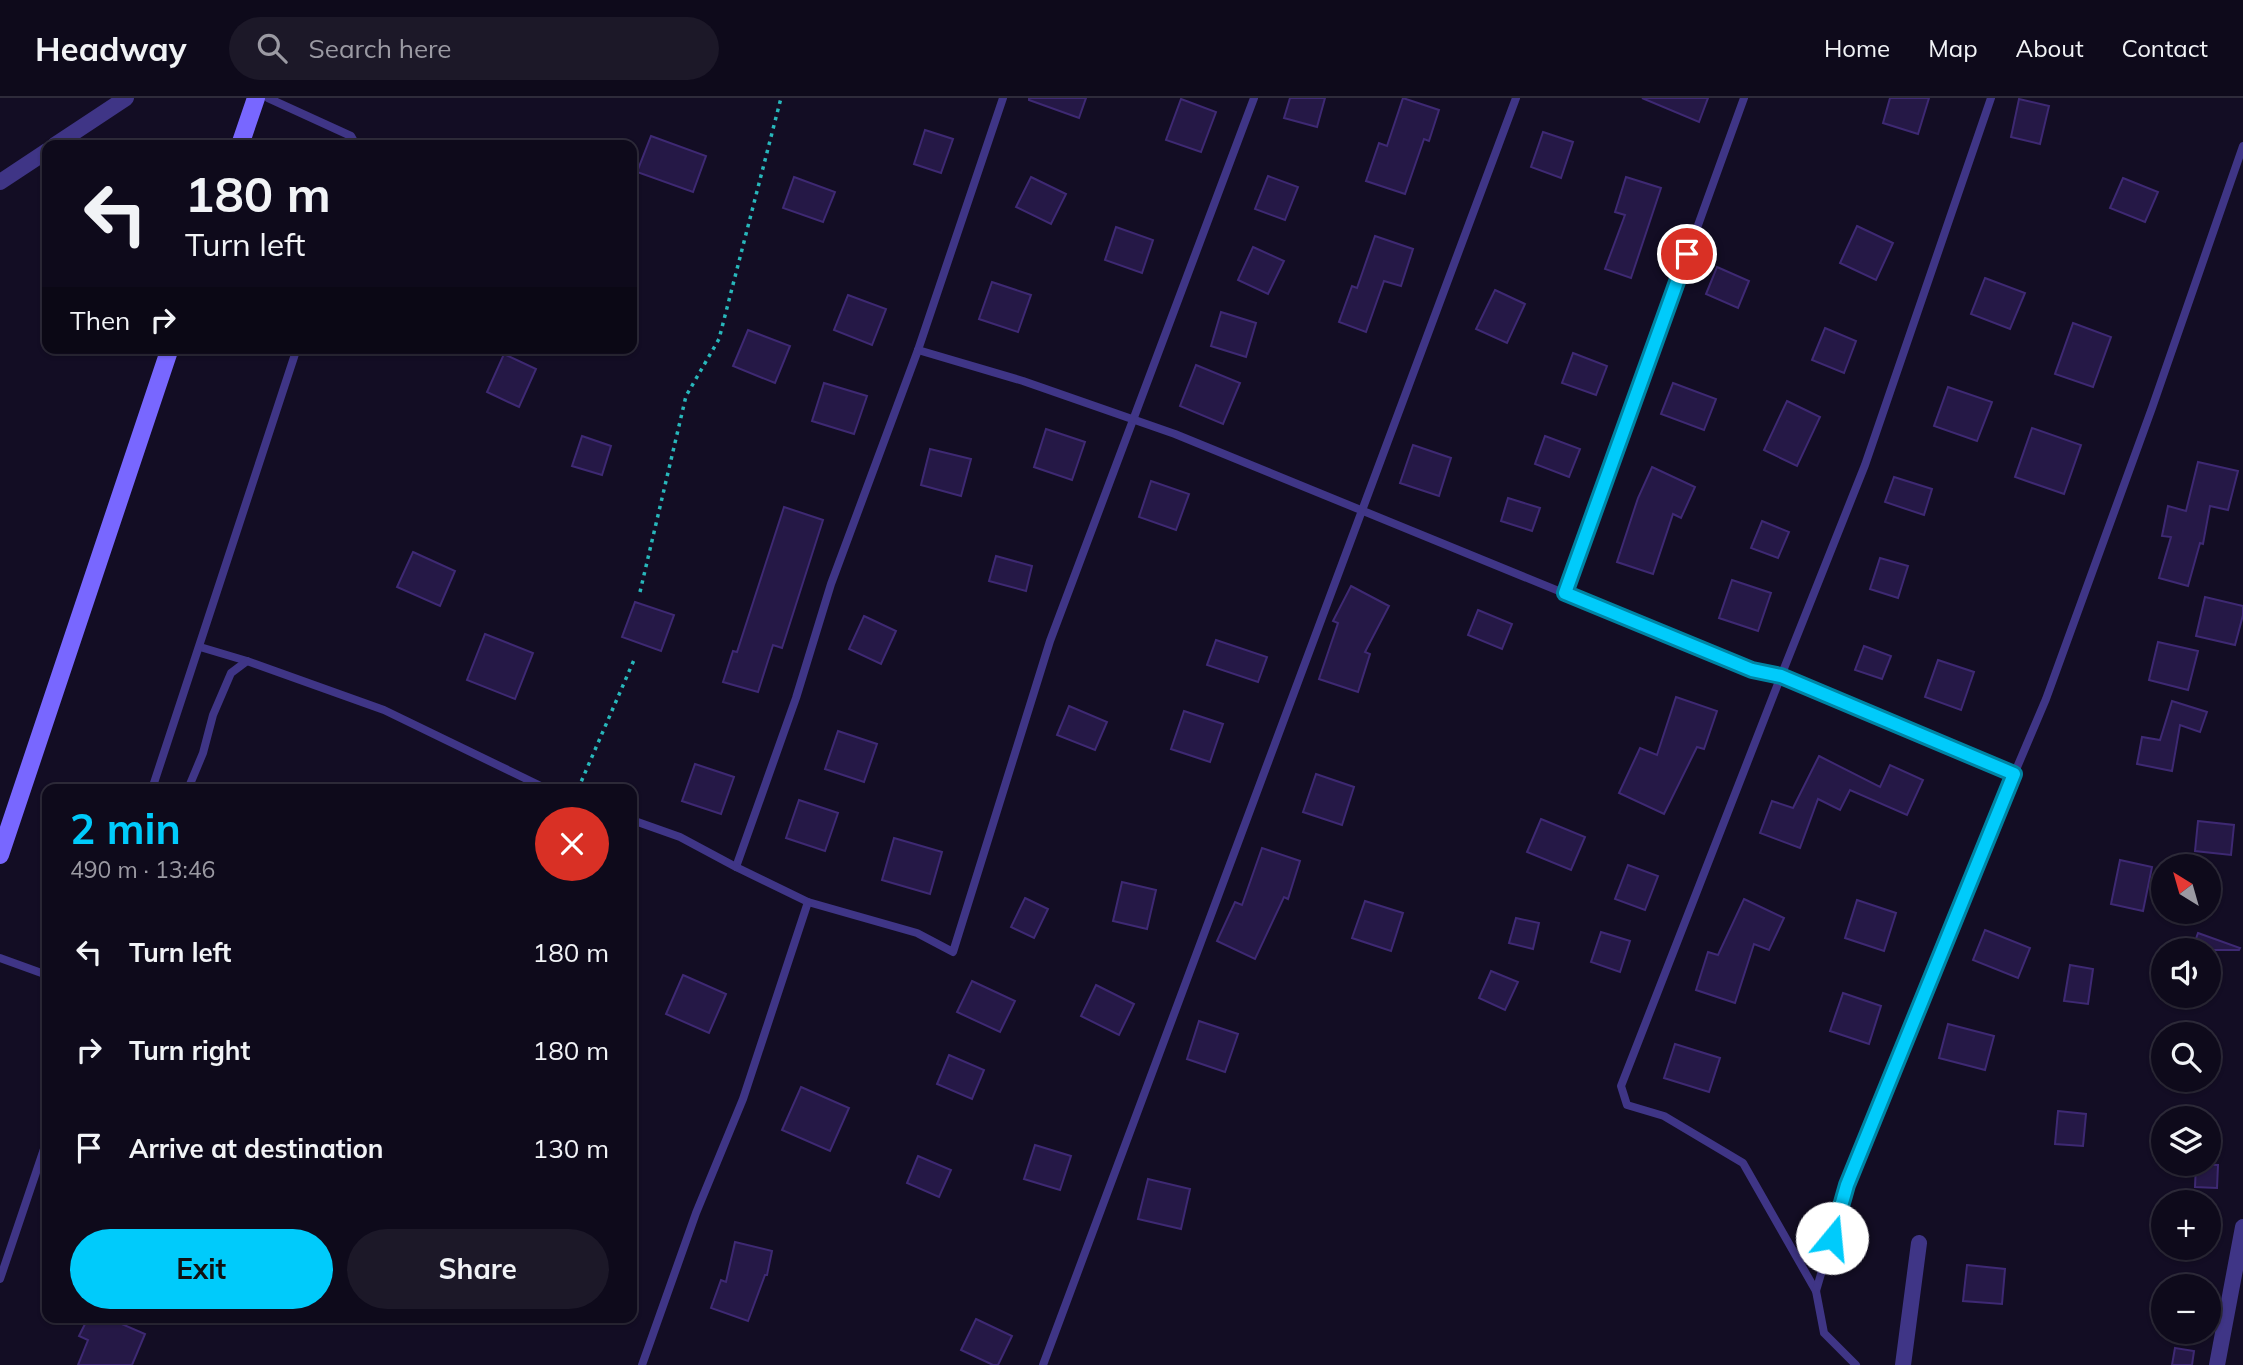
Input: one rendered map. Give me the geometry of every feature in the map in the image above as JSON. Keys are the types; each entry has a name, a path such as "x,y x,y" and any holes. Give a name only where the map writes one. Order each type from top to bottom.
{"main road":[{"path":"242,140 256,98"},
{"path":"0,855 168,354"}],"street":[{"path":"63,140 126,98"},
{"path":"0,182 42,154"},
{"path":"2217,1365 2243,1227"},
{"path":"1903,1365 1919,1244"}],"lane":[{"path":"268,98 351,136 353,140"},
{"path":"736,867 796,698 831,584 918,350 1003,98"},
{"path":"637,822 680,837 808,902 917,933 953,952 1051,641 1254,98"},
{"path":"1043,1365 1516,98"},
{"path":"1565,593 1744,98"},
{"path":"1856,1365 1824,1333 1816,1291 1743,1163 1664,1116 1627,1105 1621,1086 1865,465 1991,98"},
{"path":"1816,1291 1847,1185 2046,699 2243,146"},
{"path":"918,350 1023,381 1175,434 1752,670 1781,676 2014,774"},
{"path":"154,784 295,354"},
{"path":"200,647 384,710 537,784"},
{"path":"190,784 203,754 213,715 231,673 247,661"},
{"path":"642,1365 696,1213 743,1099 808,902"},
{"path":"0,958 42,973"},
{"path":"0,1279 42,1155"}],"path":[{"path":"640,592 685,396 719,338 781,98"},
{"path":"580,784 634,660"}],"building":[{"path":"1029,98 1086,98 1079,118"},
{"path":"1290,98 1325,98 1317,127 1284,118"},
{"path":"1403,98 1439,110 1429,141 1424,139 1405,194 1366,181 1379,143 1387,146"},
{"path":"1642,98 1708,98 1699,122"},
{"path":"1890,98 1929,98 1918,134 1883,123"},
{"path":"1181,99 1216,112 1201,152 1166,140"},
{"path":"2019,99 2049,106 2040,144 2011,137"},
{"path":"925,130 953,139 941,173 914,164"},
{"path":"1543,132 1573,142 1561,178 1531,167"},
{"path":"651,136 706,156 693,192 637,172"},
{"path":"1268,176 1298,187 1285,220 1255,209"},
{"path":"794,177 835,192 823,222 783,208"},
{"path":"1031,177 1066,194 1051,224 1016,207"},
{"path":"1626,177 1661,188 1631,278 1605,269 1625,215 1615,212"},
{"path":"2123,178 2158,192 2145,222 2110,208"},
{"path":"1857,226 1893,243 1876,280 1840,263"},
{"path":"1116,227 1153,240 1142,273 1105,260"},
{"path":"1375,236 1413,249 1401,286 1384,281 1366,332 1339,322 1352,286 1357,288"},
{"path":"1253,247 1284,261 1268,294 1238,280"},
{"path":"1717,267 1749,281 1738,308 1706,294"},
{"path":"1985,278 2025,293 2010,329 1971,314"},
{"path":"992,282 1031,295 1018,332 979,319"},
{"path":"1495,290 1525,304 1507,343 1476,329"},
{"path":"848,295 886,309 872,345 834,330"},
{"path":"1221,312 1256,323 1246,357 1211,346"},
{"path":"2073,323 2111,337 2093,387 2055,374"},
{"path":"1825,328 1856,341 1844,373 1812,360"},
{"path":"748,330 790,346 775,383 733,366"},
{"path":"1573,353 1607,366 1596,395 1562,383"},
{"path":"504,354 536,369 519,407 487,392"},
{"path":"1196,365 1240,383 1223,424 1180,406"},
{"path":"824,383 867,396 854,434 812,421"},
{"path":"1673,383 1716,399 1704,430 1661,414"},
{"path":"1948,387 1992,402 1977,441 1934,426"},
{"path":"1787,401 1820,417 1797,466 1764,450"},
{"path":"2032,428 2081,445 2064,494 2015,477"},
{"path":"1046,429 1085,442 1072,480 1034,467"},
{"path":"582,436 611,446 602,475 572,466"},
{"path":"1545,436 1580,449 1569,477 1535,464"},
{"path":"1413,445 1451,458 1439,496 1400,483"},
{"path":"930,449 971,459 961,496 921,485"},
{"path":"2198,462 2238,471 2228,510 2210,506 2203,544 2200,543 2188,586 2159,578 2171,537 2162,536 2168,506 2186,511"},
{"path":"1652,467 1695,487 1681,518 1673,514 1653,574 1617,562 1638,498"},
{"path":"1894,477 1932,489 1924,515 1885,502"},
{"path":"1151,481 1189,494 1176,530 1139,517"},
{"path":"1508,498 1540,508 1532,531 1501,521"},
{"path":"784,507 823,520 782,648 773,645 758,692 723,682 733,651 737,652"},
{"path":"1762,521 1789,532 1778,558 1751,548"},
{"path":"413,552 455,571 440,606 397,587"},
{"path":"996,556 1032,566 1026,591 989,581"},
{"path":"1880,558 1908,566 1898,598 1870,589"},
{"path":"1732,580 1771,593 1758,631 1719,618"},
{"path":"1351,586 1389,606 1365,652 1370,654 1358,692 1319,679 1338,623 1333,621"},
{"path":"2205,597 2243,606 2235,645 2196,636"},
{"path":"635,602 674,615 661,651 622,637"},
{"path":"1478,610 1512,624 1502,649 1468,635"},
{"path":"864,616 896,631 881,664 849,649"},
{"path":"485,634 533,653 515,699 467,680"},
{"path":"1216,640 1267,657 1258,682 1207,665"},
{"path":"2158,642 2198,651 2188,690 2149,680"},
{"path":"1864,646 1891,656 1882,679 1855,670"},
{"path":"1938,660 1974,672 1961,710 1925,697"},
{"path":"1676,697 1717,711 1704,749 1697,747 1664,814 1619,793 1640,748 1657,755"},
{"path":"2172,701 2207,712 2200,732 2180,725 2172,771 2137,764 2142,737 2160,740"},
{"path":"1069,706 1107,722 1095,750 1057,735"},
{"path":"1184,711 1223,724 1210,762 1171,749"},
{"path":"838,731 877,744 864,782 825,769"},
{"path":"1819,756 1880,787 1890,765 1923,780 1907,815 1850,790 1840,810 1818,799 1800,848 1760,833 1772,801 1793,808"},
{"path":"695,764 734,777 721,814 682,801"},
{"path":"1316,774 1354,787 1342,825 1303,812"},
{"path":"799,800 838,813 825,851 786,838"},
{"path":"1541,819 1585,837 1571,870 1527,852"},
{"path":"2198,821 2234,825 2231,855 2195,851"},
{"path":"894,838 942,852 930,894 882,880"},
{"path":"1262,848 1300,861 1288,899 1284,897 1255,959 1217,941 1235,902 1242,905"},
{"path":"2120,860 2151,867 2143,911 2111,904"},
{"path":"1628,865 1658,876 1645,910 1615,899"},
{"path":"1122,882 1156,890 1147,929 1113,921"},
{"path":"1025,898 1048,909 1034,938 1011,927"},
{"path":"1744,899 1784,918 1769,950 1754,944 1735,1003 1696,990 1708,952 1718,955"},
{"path":"1857,900 1896,913 1884,951 1845,938"},
{"path":"1365,901 1403,913 1391,951 1352,938"},
{"path":"1516,918 1539,923 1533,949 1509,943"},
{"path":"1985,930 2030,948 2018,978 1973,960"},
{"path":"1601,932 1630,941 1620,972 1591,962"},
{"path":"2198,933 2212,938 2196,938"},
{"path":"2221,941 2240,948 2221,950"},
{"path":"2070,965 2093,969 2088,1004 2064,1001"},
{"path":"1491,971 1518,982 1505,1010 1479,998"},
{"path":"683,975 726,994 709,1033 666,1014"},
{"path":"972,981 1015,1001 1000,1032 957,1012"},
{"path":"1096,985 1134,1004 1119,1035 1081,1016"},
{"path":"1843,993 1881,1006 1869,1044 1830,1031"},
{"path":"1199,1021 1238,1034 1225,1072 1187,1059"},
{"path":"1948,1024 1994,1036 1985,1070 1939,1058"},
{"path":"1675,1044 1720,1058 1709,1092 1664,1078"},
{"path":"949,1055 984,1070 972,1099 937,1084"},
{"path":"801,1087 849,1108 830,1151 782,1130"},
{"path":"2058,1111 2086,1114 2083,1146 2055,1144"},
{"path":"1035,1145 1071,1156 1060,1190 1024,1179"},
{"path":"918,1156 951,1170 939,1197 907,1183"},
{"path":"2195,1176 2218,1176 2217,1188 2195,1187"},
{"path":"1148,1179 1190,1189 1181,1229 1138,1219"},
{"path":"735,1242 772,1251 767,1275 748,1321 711,1308 721,1280 726,1282"},
{"path":"1967,1265 2005,1269 2002,1304 1963,1301"},
{"path":"976,1319 1012,1336 998,1365 961,1350"},
{"path":"86,1323 120,1323 145,1334 132,1365 78,1365 88,1340 79,1336"},
{"path":"2175,1348 2194,1351 2192,1365 2172,1365"}],"route":[{"path":"1687,254 1565,593 1752,670 1781,676 2014,774 1847,1185 1832,1238"}]}
